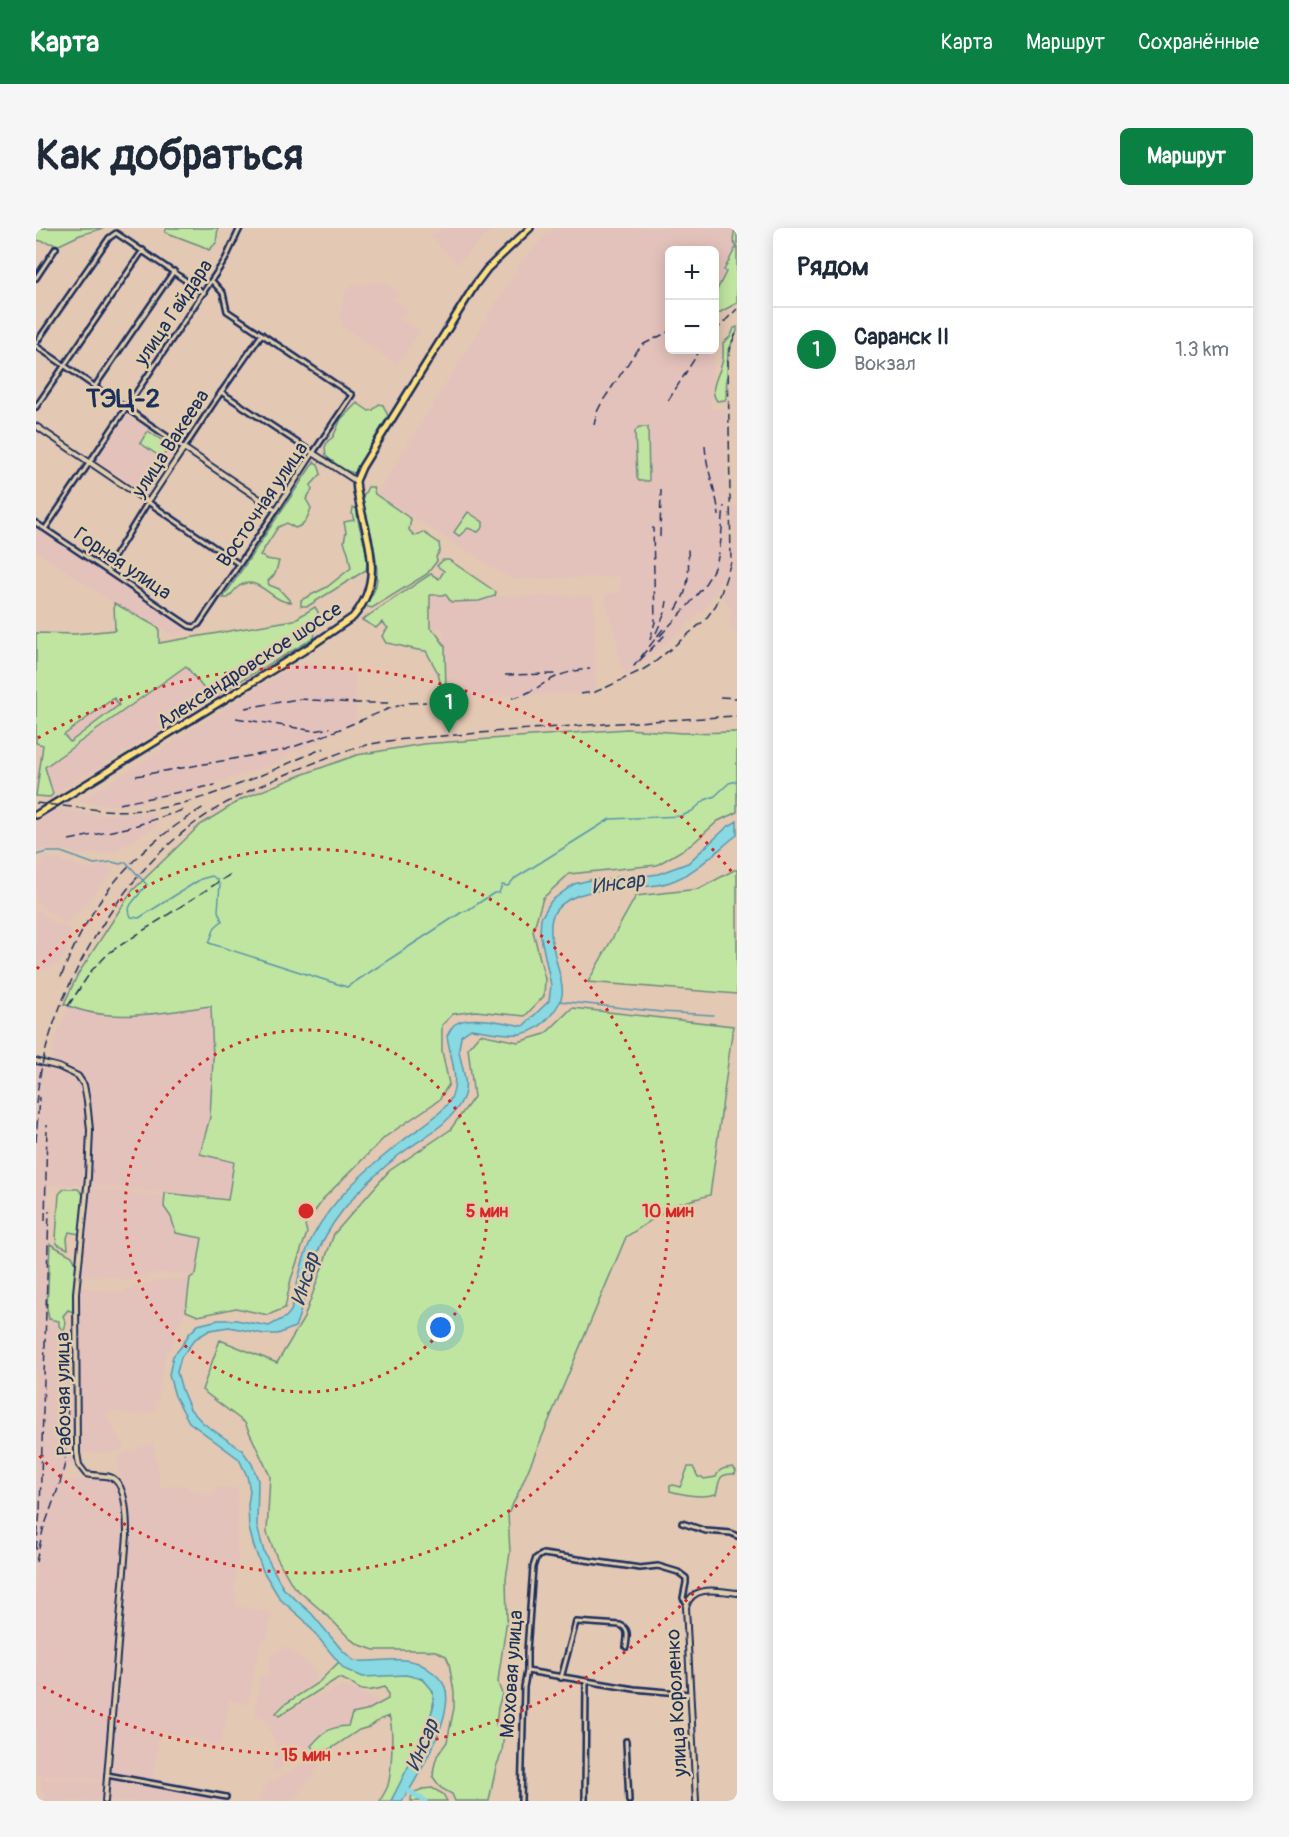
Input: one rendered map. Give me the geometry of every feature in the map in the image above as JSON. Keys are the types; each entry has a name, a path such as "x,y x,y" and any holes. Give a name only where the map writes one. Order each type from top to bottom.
{"main road":[{"path":"356,481 373,448 475,285 487,269 530,228"},
{"name":"Александровское шоссе","path":"36,815 308,648 353,617 363,605 369,589 372,568 356,481"}],"street":[{"name":"улица Гайдара","path":"45,529 212,281 240,228"},
{"path":"204,293 116,233 109,238 36,345 276,510"},
{"path":"36,278 56,248"},
{"path":"36,407 143,250"},
{"path":"95,386 174,271"},
{"path":"212,281 223,293 228,311 262,334"},
{"name":"улица Вакеева","path":"106,570 148,502 262,334"},
{"name":"Восточная улица","path":"194,627 199,624 352,395 262,334"},
{"path":"221,392 356,481"},
{"path":"36,426 239,564"},
{"name":"Горная улица","path":"36,523 189,626 194,627"},
{"name":"Рабочая улица","path":"36,1061 75,1073 84,1085 90,1130 88,1178 76,1293 77,1453 79,1465 86,1474 112,1478 120,1485 126,1512 127,1527 105,1801"},
{"path":"682,1523 706,1531 732,1533 737,1536"},
{"name":"Моховая улица","path":"521,1801 524,1687 533,1567 536,1558 543,1554 640,1568 658,1566 678,1572 686,1578 683,1598 687,1603"},
{"path":"687,1603 692,1595 698,1592 737,1593"},
{"name":"улица Короленко","path":"687,1603 696,1801"},
{"path":"561,1678 576,1622 626,1627 626,1647"},
{"path":"527,1671 634,1689 690,1694"},
{"path":"585,1682 585,1801"},
{"path":"626,1741 629,1801"},
{"path":"107,1774 226,1797"}],"shaded area":[{"path":"442,228 493,228 457,264 432,237"},
{"path":"555,228 735,228 733,240 736,247 724,270 726,272 719,286 719,246 665,246 665,354 714,354 711,409 724,409 726,413 725,479 728,480 730,564 728,572 718,584 720,586 702,613 700,612 691,623 688,621 682,630 628,674 620,665 618,645 605,599 605,594 620,593 620,575 615,577 512,579 479,559 480,556 467,552 377,494 521,263 549,231"},
{"path":"381,282 396,289 398,293 394,300 408,309 401,320 420,331 397,365 343,326 340,317 345,292 350,287"},
{"path":"127,415 178,449 148,495 96,461"},
{"path":"737,506 737,632 729,626 732,611 722,594 732,566 734,530 732,507"},
{"path":"36,526 186,627 182,634 173,635 114,603 36,551"},
{"path":"431,596 594,596 596,688 581,693 446,698 444,628 431,628"},
{"path":"304,663 355,674 356,720 300,751 299,749 287,754 286,758 275,764 204,785 204,790 122,806 79,802 276,676"},
{"path":"186,666 211,698 53,794 44,768"},
{"path":"114,698 120,705 70,742 64,735"},
{"path":"54,808 101,815 153,813 157,826 113,853 75,854 67,850 36,849 36,819"},
{"path":"45,856 92,870 103,864 113,872 66,925 36,901 36,876"},
{"path":"36,908 53,922 72,930 59,965 36,970"},
{"path":"69,1006 112,1016 152,1014 212,1006 213,1060 210,1117 200,1154 234,1162 229,1200 90,1185 92,1133 88,1090 82,1076 72,1067 51,1061 55,1039"},
{"path":"36,1066 70,1074 81,1085 85,1101 88,1146 85,1185 48,1185 48,1206 51,1206 47,1308 49,1319 59,1320 59,1326 64,1331 63,1339 74,1341 76,1465 67,1465 63,1481 107,1478 113,1480 118,1485 123,1503 125,1528 106,1780 36,1775"},
{"path":"89,1188 164,1196 164,1207 171,1217 176,1233 202,1238 196,1274 158,1273 124,1281 112,1276 79,1275"},
{"path":"190,1278 186,1311 176,1331 171,1349 166,1351 156,1409 142,1416 115,1411 106,1413 124,1447 113,1453 79,1453 78,1289 122,1292 156,1281"},
{"path":"153,1443 161,1487 181,1485 213,1498 215,1487 238,1488 238,1563 234,1589 234,1594 237,1594 236,1606 272,1613 267,1638 261,1641 248,1704 230,1700 220,1746 160,1731 152,1781 110,1774 129,1542 128,1509 117,1461 121,1455"},
{"path":"285,1647 311,1667 317,1679 277,1711 279,1717 342,1685 383,1702 276,1771 271,1764 279,1755 271,1732 264,1719 257,1716 256,1709 260,1676 269,1674 271,1655"},
{"path":"315,1757 322,1762 292,1801 258,1801 264,1786"},
{"path":"109,1777 209,1795 227,1801 107,1801"},
{"path":"40,1779 105,1783 103,1801 45,1801"}],"green space":[{"path":"36,228 104,228 80,235 59,245 36,240"},
{"path":"167,228 218,228 216,243 209,250 165,232"},
{"path":"735,228 737,228 737,303 719,313 719,286 726,272 724,270 736,247 733,240"},
{"path":"737,327 728,352 726,398 717,401 714,387 723,361 723,343"},
{"path":"357,403 369,411 379,404 383,405 388,416 355,473 344,469 326,456 325,447 333,437 341,419"},
{"path":"639,427 648,427 649,481 639,481 637,478 635,431"},
{"path":"148,431 170,446 162,458 140,443"},
{"path":"314,462 318,464 321,474 311,485 312,490 306,499 311,508 304,523 295,528 287,523 278,527 260,555 266,559 279,561 275,574 268,581 269,585 279,589 291,602 284,601 252,583 245,583 228,598 223,598"},
{"path":"368,487 373,487 375,494 411,519 409,530 415,536 423,532 439,543 440,551 436,557 437,561 427,574 372,608 365,606 376,585 377,576 375,554 362,499"},
{"path":"353,508 357,508 358,522 365,546 366,570 308,606 301,606 301,600 327,587 351,568 344,542 346,532 344,522 354,520"},
{"path":"468,512 483,522 483,527 478,532 468,528 459,536 454,532"},
{"path":"443,560 449,560 496,592 495,596 479,601 451,602 446,595 430,595 430,628 445,646 446,695 443,694 438,673 426,651 386,643 382,636 388,628 382,622 376,628 362,620 431,574 439,579 444,571 437,566"},
{"path":"114,603 159,628 159,643 294,620 315,607 318,612 314,638 211,698 186,666 45,767 53,794 50,797 36,796 43,745 36,743 36,633 75,634 115,630","holes":["114,698 119,705 70,742 64,735"]},
{"path":"627,729 682,733 737,732 737,812 718,821 691,845 657,865 569,874 543,898 533,931 545,979 544,996 525,1016 476,1011 453,1014 442,1025 442,1051 449,1084 439,1100 385,1137 325,1197 305,1225 307,1233 291,1279 285,1308 268,1315 236,1308 198,1316 186,1311 190,1278 196,1274 202,1238 176,1233 171,1217 164,1207 165,1193 228,1200 234,1162 200,1154 210,1117 213,1060 211,1006 156,1014 118,1015 100,1014 64,1004 78,974 132,891 200,825 242,799 357,755 423,744"},
{"path":"737,870 737,994 588,982 636,896 699,889"},
{"path":"572,1008 733,1026 710,1195 674,1205 626,1237 508,1514 510,1553 506,1578 507,1619 498,1683 502,1694 496,1725 504,1732 502,1752 496,1767 489,1801 455,1801 452,1794 441,1788 433,1777 437,1756 447,1742 454,1708 454,1692 446,1656 436,1651 374,1650 360,1645 350,1639 329,1617 293,1586 277,1558 267,1533 270,1476 245,1423 202,1390 220,1340 277,1363 304,1318 334,1234 389,1171 450,1130 474,1097 468,1048 480,1034 518,1042 545,1034"},
{"path":"64,1189 78,1189 84,1195 80,1234 69,1232 68,1249 57,1244 56,1238 59,1194"},
{"path":"50,1244 72,1256 76,1264 73,1312 68,1310 63,1316 66,1323 64,1331 59,1326 59,1321 49,1319 47,1308"},
{"path":"688,1467 693,1467 698,1477 704,1479 716,1477 725,1468 733,1467 736,1471 735,1474 722,1476 716,1494 693,1496 670,1491 670,1486 680,1487"},
{"path":"339,1662 345,1669 361,1675 413,1676 426,1682 433,1693 433,1704 425,1733 391,1801 380,1801 387,1788 390,1773 392,1741 389,1716 359,1730 332,1748 318,1754 311,1746 327,1731 348,1726 352,1714 366,1711 388,1699 385,1687 367,1691 338,1678 279,1716 276,1713 285,1704 319,1682"},
{"path":"432,1788 443,1794 447,1801 411,1801 412,1793"}],"water":[{"name":"Инсар","path":"737,821 737,835 688,874 657,885 593,891 566,901 556,910 552,917 551,934 562,988 558,1005 542,1024 524,1033 505,1034 471,1029 461,1036 459,1049 465,1092 458,1108 435,1130 399,1155 377,1174 339,1216 316,1258 295,1327 278,1334 264,1334 229,1327 210,1330 195,1339 181,1357 177,1372 190,1409 203,1423 242,1450 252,1464 258,1480 257,1526 264,1552 283,1588 312,1614 354,1661 402,1660 418,1663 433,1673 445,1687 447,1699 445,1713 433,1746 402,1801 391,1801 424,1735 434,1705 433,1691 423,1679 406,1675 363,1677 344,1669 304,1620 280,1599 263,1571 254,1547 249,1528 250,1491 247,1476 239,1459 189,1422 175,1396 169,1375 173,1356 198,1325 218,1320 236,1320 269,1326 286,1317 291,1311 305,1254 321,1222 363,1174 442,1110 451,1098 455,1083 454,1067 447,1036 453,1026 462,1021 479,1019 523,1026 549,1001 551,985 540,933 541,918 551,901 574,884 594,879 606,881 620,876 631,878 658,874 688,863 727,827"}],"waterway":[{"path":"220,884 218,911 222,921 215,927 209,943 347,987 462,912 494,893 499,893 502,885 508,886 514,879 610,819 682,816 715,796 729,783 737,781"},
{"path":"36,855 61,852 94,864 126,862 147,885 131,905 129,909 131,917 139,918 201,879 212,876 218,880"},
{"path":"559,1001 713,1015"},
{"path":"404,1788 425,1801"}],"railway":[{"path":"719,327 737,309"},
{"path":"580,694 595,692 607,687 655,662 705,620 716,605 731,562 728,360 737,332"},
{"path":"594,425 602,402 635,353 644,344 665,334"},
{"path":"668,401 697,354"},
{"path":"705,445 719,516"},
{"path":"660,537 661,490"},
{"path":"660,636 694,599 714,568 719,551 724,506"},
{"path":"650,640 655,622 653,527"},
{"path":"676,610 688,581 688,549"},
{"path":"656,633 665,613 667,601"},
{"path":"663,629 634,666 667,633"},
{"path":"512,698 529,692 560,675 590,669"},
{"path":"505,675 558,674"},
{"path":"720,697 737,698"},
{"path":"245,708 299,699 393,703"},
{"path":"136,776 284,750 388,709 408,703 426,702"},
{"path":"36,1104 44,1057 58,1012 77,969 101,927 125,892 169,844 185,830 230,801 328,757 376,743 511,730 737,716"},
{"path":"236,718 315,731 330,728"},
{"path":"36,803 114,811 160,808 202,798 324,748"},
{"path":"119,804 215,785"},
{"path":"61,977 87,923 117,879 155,841 204,807"},
{"path":"69,840 131,827 183,810"},
{"path":"68,1006 92,970 110,952 231,874"},
{"path":"36,1142 39,1097"},
{"path":"45,1221 47,1125"},
{"path":"36,1550 40,1511 49,1211"},
{"path":"36,1562 43,1530 65,1463 68,1403"}],"place":[{"name":"Саранск II","path":"449,733"}],"district":[{"name":"ТЭЦ-2","path":"123,398"}]}
